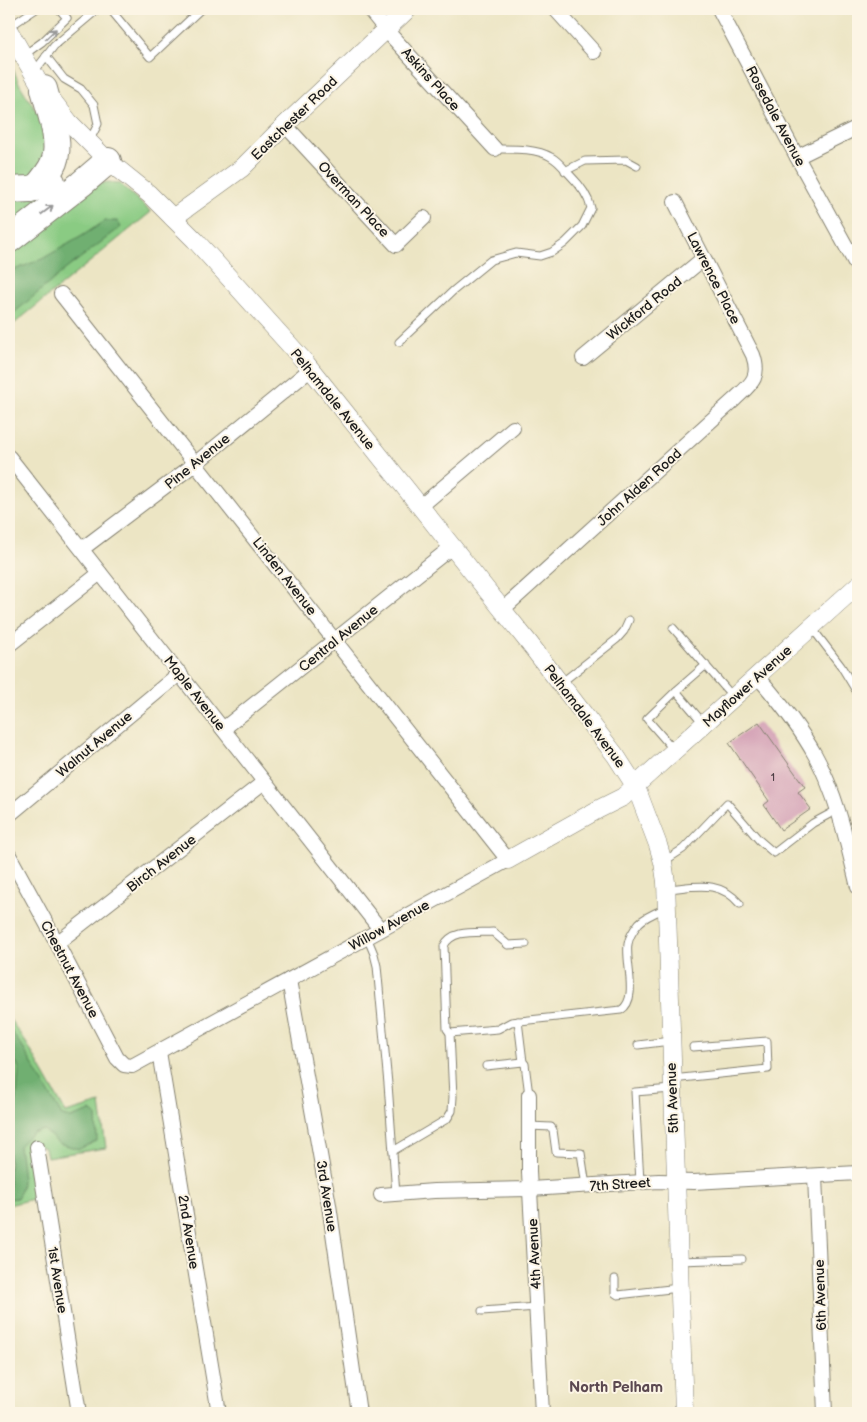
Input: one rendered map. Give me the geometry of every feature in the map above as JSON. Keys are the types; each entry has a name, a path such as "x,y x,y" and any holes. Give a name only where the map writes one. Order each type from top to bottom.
{"highway":[{"path":"36,188 51,168 56,153 54,132 39,81"},
{"path":"9,190 36,188 47,184 60,178 98,151"},
{"path":"9,240 96,172 98,151"}],"street":[{"name":"Askins Place","path":"369,9 495,149"},
{"name":"Eastchester Road","path":"173,218 242,168 285,124 408,9"},
{"path":"554,9 594,52"},
{"name":"Rosedale Avenue","path":"719,9 858,268"},
{"name":"Pelhamdale Avenue","path":"9,29 39,81 64,115 98,151 149,194 195,240 311,369 561,683 616,756 636,787"},
{"name":"Overman Place","path":"285,124 396,245 424,218"},
{"path":"797,157 858,126"},
{"name":"Lawrence Place","path":"675,202 753,355"},
{"name":"Wickford Road","path":"583,358 704,258"},
{"name":"Linden Avenue","path":"61,294 508,860"},
{"name":"John Alden Road","path":"503,610 748,386 755,378 756,364 753,355"},
{"name":"Pine Avenue","path":"82,550 196,463 311,369"},
{"path":"420,506 514,428"},
{"name":"Maple Avenue","path":"9,457 13,472 82,550 380,930"},
{"name":"Central Avenue","path":"222,729 452,546"},
{"path":"9,644 100,573"},
{"name":"Mayflower Avenue","path":"636,787 858,585"},
{"name":"Walnut Avenue","path":"9,815 180,673"},
{"path":"758,677 795,724 815,756 828,784 844,829 858,887"},
{"name":"Birch Avenue","path":"57,943 264,782"},
{"name":"Willow Avenue","path":"142,1062 599,809 624,797 636,787"},
{"name":"5th Avenue","path":"636,787 663,862 666,889 684,1413"},
{"name":"Chestnut Avenue","path":"9,855 117,1058 124,1065 132,1066 142,1062"},
{"name":"3rd Avenue","path":"289,980 329,1205 359,1413"},
{"name":"2nd Avenue","path":"159,1052 218,1413"},
{"name":"4th Avenue","path":"529,1095 530,1189 542,1413"},
{"name":"1st Avenue","path":"37,1147 79,1413"},
{"name":"7th Street","path":"381,1195 434,1191 530,1189 640,1182 694,1182 858,1173"},
{"name":"6th Avenue","path":"815,1176 825,1413"}],"lane":[{"path":"9,29 36,9"},
{"path":"23,55 42,42 67,18 59,9"},
{"path":"39,81 46,56 54,46 98,9"},
{"path":"110,9 150,57 201,9"},
{"path":"46,56 64,79 81,89 94,105 98,124 98,151"},
{"path":"399,342 453,291 491,260 516,253 540,256 552,252 565,243 582,226 591,208 589,200 580,185 553,158 540,152 512,148 495,149"},
{"path":"566,171 585,161 626,160 637,166"},
{"path":"561,683 617,639 624,631 629,620"},
{"path":"673,628 734,698"},
{"path":"812,628 842,666 858,694"},
{"path":"675,751 647,720 706,665"},
{"path":"676,691 704,725"},
{"path":"663,862 683,849 727,803 759,840 774,853 813,823 837,810"},
{"path":"666,889 712,886 724,890 740,904"},
{"path":"450,1033 498,1029 511,1022 621,1010 627,1007 630,998 628,943 640,923 648,916 667,908"},
{"path":"393,1152 447,1119 452,1111 450,1033 448,1029 444,946 447,939 455,934 493,932 508,945 526,944"},
{"path":"367,937 377,966 396,1194"},
{"path":"518,1021 529,1095"},
{"path":"638,1045 670,1041"},
{"path":"640,1182 635,1092 672,1084 768,1069 767,1041 693,1047"},
{"path":"486,1066 523,1062"},
{"path":"529,1126 551,1127 556,1152 581,1152 586,1186"},
{"path":"679,1261 742,1259"},
{"path":"615,1279 615,1293 618,1295 680,1288"},
{"path":"482,1311 537,1307"}],"green space":[{"path":"9,60 20,85 43,122 46,155 35,175 9,181"},
{"path":"108,182 119,183 151,212 9,328 9,246 98,184"},
{"path":"9,196 51,196 9,230"},
{"path":"105,221 117,221 121,227 66,269 9,317 9,272 42,259"},
{"path":"9,1018 27,1044 66,1113 100,1103 106,1148 47,1157 45,1148 36,1145 30,1146 36,1198 9,1205"},
{"path":"9,1028 23,1048 62,1116 71,1118 91,1111 96,1115 97,1141 79,1149 58,1143 44,1130 32,1133 19,1146 22,1173 20,1192 17,1198 9,1199 9,1139 17,1095 19,1068 9,1048"}],"building":[{"path":"759,722 805,787 798,792 811,809 781,830 764,805 769,801 729,743"}],"district":[{"name":"North Pelham","path":"616,1387"}]}
